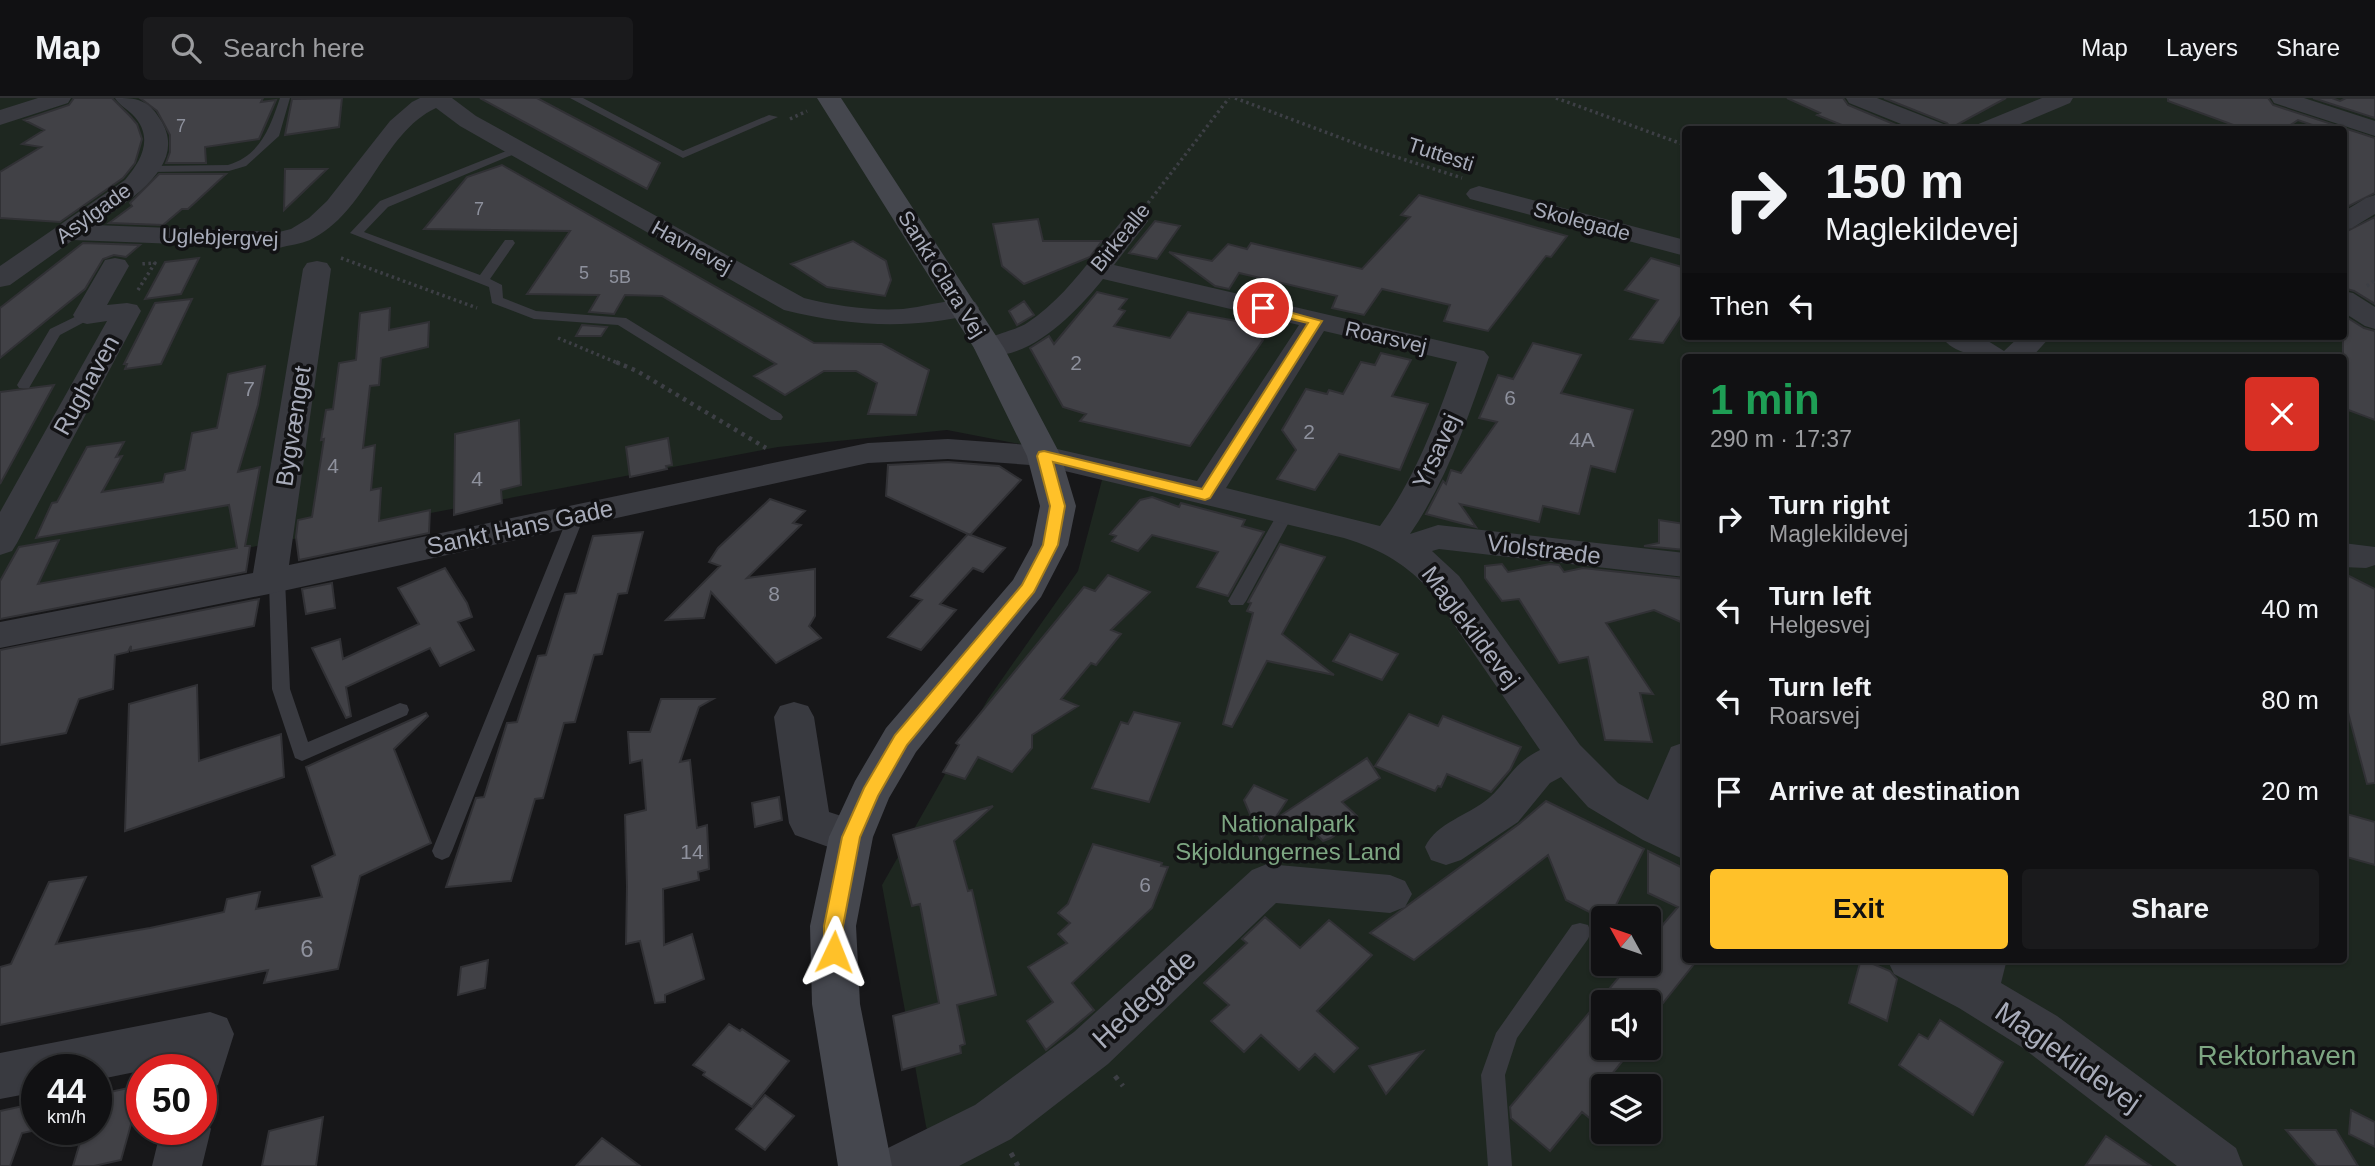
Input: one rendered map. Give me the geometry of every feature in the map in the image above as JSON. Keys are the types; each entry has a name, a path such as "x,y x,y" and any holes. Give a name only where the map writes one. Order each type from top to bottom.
{"main road":[{"name":"Sankt Clara Vej","path":"830,99 989,348 1044,456 1058,506 1050,545 1028,588 901,740 870,793 851,837 833,926 835,1004 865,1166"}],"street":[{"path":"0,118 60,98"},
{"name":"Asylgade","path":"0,279 134,185 148,169 158,148 156,131 145,112 126,98"},
{"path":"1857,98 1927,126"},
{"path":"1994,126 2062,98"},
{"path":"2282,98 2369,122"},
{"name":"Havnevej","path":"444,99 468,121 794,304 833,314 871,319 905,319 965,308"},
{"name":"Uglebjergvej","path":"68,232 279,240 300,237 320,224 411,113 444,99"},
{"name":"Skolegade","path":"1472,186 1682,247"},
{"path":"2347,221 2375,204"},
{"name":"Birkealle","path":"989,348 1017,340 1041,327 1135,221"},
{"name":"Rughaven","path":"87,315 115,267"},
{"name":"Bygvænget","path":"273,581 317,269"},
{"name":"Roarsvej","path":"1095,269 1474,357"},
{"path":"2347,302 2375,320"},
{"name":"Rughaven","path":"0,543 127,311 87,315"},
{"path":"1205,495 1316,321"},
{"path":"2018,354 2033,340"},
{"name":"Yrsavej","path":"1396,544 1403,521 1452,419 1474,357"},
{"name":"Sankt Hans Gade","path":"0,635 273,581 868,453 948,449 1044,456"},
{"name":"Maglekildevej","path":"1044,456 1286,513 1396,544 1427,564 1446,585 1566,755 1603,795 1672,835"},
{"name":"Violstræde","path":"1396,544 1438,537 1682,565"},
{"path":"794,717 810,823 851,837"},
{"path":"1446,847 1503,810 1536,771 1566,755"},
{"path":"1672,835 1682,776"},
{"name":"Hedegade","path":"906,1166 993,1122 1091,1048 1267,883 1390,894"},
{"name":"Maglekildevej","path":"1926,963 1980,976 2040,1032 2218,1166"},
{"path":"0,1076 209,1034 204,1054"},
{"path":"177,1166 182,1145"}],"lane":[{"path":"148,169 229,168 242,164 273,135 285,98"},
{"path":"575,98 683,155 773,117"},
{"path":"518,150 384,204 356,233 495,285 497,300 534,315 621,321 776,417"},
{"path":"483,280 509,243"},
{"path":"24,385 55,332 87,315"},
{"path":"1237,601 1286,513"},
{"path":"442,851 577,514"},
{"path":"273,581 281,689 302,753 400,710"},
{"path":"1500,1166 1493,1075 1507,1033 1580,932"}],"path":[{"name":"Birkealle","path":"1135,221 1229,98"},
{"name":"Tuttesti","path":"1235,98 1472,186"},
{"path":"1556,98 1682,144"},
{"path":"773,117 785,122 830,99"}],"green space":[{"name":"Nationalpark Skjoldungernes Land","path":"0,98 2375,98 2375,1166 938,1166 926,1126 882,885 988,699 1078,571 1107,461 947,430 778,447 73,581 0,592"}],"building":[{"path":"74,98 112,98 130,116 137,124 142,139 135,163 123,178 60,222 0,218 0,172 41,147 22,144 44,130 24,120 69,105"},
{"path":"140,98 263,98 261,102 276,100 259,139 205,147 206,163 166,163 170,152 170,135 157,111"},
{"path":"342,98 339,127 285,135 292,99"},
{"path":"480,98 537,98 660,163 647,189"},
{"path":"1787,98 1843,98 1848,105 1898,126 1844,126 1817,115 1820,113"},
{"path":"1884,98 2006,98 1955,126"},
{"path":"2168,98 2268,98 2273,105 2338,126 2315,126 2298,120 2289,126 2236,126 2168,101"},
{"path":"2313,98 2340,101 2346,98 2375,98 2375,118"},
{"path":"2347,129 2375,138 2375,193 2347,207"},
{"path":"502,165 814,343 882,344 929,370 916,415 868,414 877,383 856,371 824,371 785,395 754,376 776,364 662,296 625,295 614,314 589,312 599,295 527,294 570,231 424,229 467,177"},
{"path":"285,169 327,169 284,210"},
{"path":"159,174 226,174 188,209 182,209 163,225 109,223 132,206 130,203"},
{"path":"1419,195 1567,236 1551,257 1546,256 1488,331 1444,321 1450,305 1382,289 1364,315 1332,308 1337,296 1239,273 1229,289 1215,286 1169,252 1212,261 1228,244 1247,249 1251,243 1362,269 1410,217 1401,215"},
{"path":"2375,217 2375,304 2347,289 2347,231"},
{"path":"1038,219 1043,241 1102,241 1090,257 1024,284 1002,266 993,224"},
{"path":"1155,221 1180,226 1157,259 1129,253"},
{"path":"853,241 886,261 891,280 885,296 827,287 791,264"},
{"path":"83,243 140,245 126,257 114,255 103,259 85,289 0,358 0,308"},
{"path":"199,258 181,294 145,299 165,262"},
{"path":"1651,258 1682,267 1682,314 1663,343 1630,339 1658,300 1625,290"},
{"path":"1097,292 1127,299 1119,309 1125,311 1114,326 1170,338 1188,312 1247,323 1253,330 1264,333 1261,338 1263,340 1190,446 1080,421 1086,414 1063,407 1030,348 1049,336 1054,344"},
{"path":"192,299 161,364 125,369 127,364 124,364 155,303"},
{"path":"1024,301 1034,315 1017,325 1009,311"},
{"path":"390,308 389,330 429,322 428,347 381,358 379,385 370,386 363,448 375,445 371,490 381,488 379,521 430,510 429,533 299,560 296,537 298,520 312,517 326,410 333,409 339,363 356,360 360,313"},
{"path":"2347,317 2375,331 2375,420 2347,410 2347,354 2343,354 2343,340 2347,340"},
{"path":"582,325 607,327 601,336 576,336"},
{"path":"1533,343 1581,355 1561,393 1633,410 1615,472 1591,466 1579,514 1543,506 1539,522 1460,504 1476,527 1426,514 1443,481 1446,484 1451,470 1461,473 1497,422 1479,418 1498,375 1513,379"},
{"path":"1381,353 1411,360 1392,396 1428,404 1400,470 1339,454 1315,490 1277,479 1296,450 1282,430 1306,389 1327,394 1329,390 1343,394 1361,362 1375,365"},
{"path":"265,366 258,405 238,472 260,467 245,546 250,546 246,572 0,619 0,581 19,547 59,540 38,584 237,548 229,505 36,538 52,503 57,502 87,447 124,442 116,457 122,456 102,492 163,482 165,474 185,470 192,433 217,428 228,374"},
{"path":"54,385 0,484 0,392"},
{"path":"519,420 521,485 501,490 502,503 454,515 455,434"},
{"path":"668,438 672,465 666,466 667,469 630,477 626,447"},
{"path":"948,462 999,466 1021,480 970,535 886,496 888,465"},
{"path":"1152,497 1179,507 1181,503 1245,520 1242,526 1264,532 1228,596 1197,587 1218,552 1152,535 1138,551 1112,541 1116,536 1110,534 1140,500"},
{"path":"770,499 805,511 793,523 801,525 747,578 815,569 815,616 809,626 821,638 776,663 711,592 704,618 666,620 720,566 709,562 718,548"},
{"path":"1659,520 1682,524 1682,550 1644,546 1659,543"},
{"path":"643,532 627,593 618,594 602,654 594,655 575,722 564,723 543,798 535,799 511,881 446,887 476,798 484,797 507,723 517,722 538,656 546,655 565,594 576,593 593,536"},
{"path":"968,534 1005,548 983,572 973,568 940,604 956,610 921,650 888,637 922,600 911,596"},
{"path":"1280,544 1325,557 1282,634 1334,675 1267,661 1232,727 1223,724 1253,613 1247,611 1251,603 1248,602"},
{"path":"1502,564 1508,572 1550,564 1559,565 1564,572 1583,568 1682,579 1682,623 1654,610 1606,623 1653,694 1640,693 1652,742 1605,740 1588,657 1559,663 1519,599 1502,601 1485,578 1485,566"},
{"path":"445,568 467,603 472,617 458,622 474,650 440,666 430,648 346,687 351,716 346,718 312,648 340,639 343,659 419,624 398,588"},
{"path":"1108,575 1150,592 1111,630 1121,634 1096,665 1091,663 1061,699 1078,706 1032,735 1032,748 1012,772 978,757 965,779 943,772 959,745 956,743 1084,587 1095,591"},
{"path":"2347,575 2375,589 2375,783 2367,784 2347,709"},
{"path":"332,583 335,608 306,614 302,589"},
{"path":"259,599 254,626 131,651 131,646 128,652 115,655 113,689 79,699 66,733 0,745 0,650"},
{"path":"1350,634 1398,654 1382,680 1333,661"},
{"path":"197,685 199,761 281,734 284,777 125,831 129,704"},
{"path":"661,699 713,699 699,707 680,762 690,760 697,828 707,825 709,869 698,872 699,880 663,889 664,945 692,934 704,979 665,995 665,1002 655,1003 640,941 626,944 625,815 646,810 642,760 630,763 628,732 650,732"},
{"path":"1134,712 1180,723 1149,802 1092,788 1121,722 1128,724"},
{"path":"426,713 428,716 394,749 431,843 360,876 338,969 264,983 268,970 0,1025 0,967 11,964 49,882 86,877 56,944 224,912 227,899 260,892 256,909 322,897 312,866 335,855 306,767"},
{"path":"1409,714 1438,726 1443,716 1521,747 1510,770 1491,792 1447,774 1441,787 1438,786 1435,791 1375,766"},
{"path":"1367,758 1380,778 1342,802 1357,816 1331,838 1323,841 1307,824 1292,834 1287,827 1266,833 1261,840 1258,834 1255,835 1257,831 1244,800 1254,785 1287,800 1274,820"},
{"path":"779,797 782,820 755,827 752,803"},
{"path":"1546,801 1644,849 1616,906 1591,906 1591,913 1566,900 1548,855 1414,960 1370,933 1519,824"},
{"path":"993,806 954,841 968,891 972,890 996,995 957,1005 965,1044 960,1046 961,1053 902,1070 893,1016 939,1003 920,904 912,906 893,835"},
{"path":"2347,814 2375,822 2375,865 2347,857"},
{"path":"1093,844 1168,867 1152,908 1072,983 1094,1010 1046,1050 1027,1021 1053,1002 1028,967 1067,943 1058,934 1070,923 1058,913 1068,904"},
{"path":"1648,851 1682,868 1682,963 1695,963 1663,1003 1661,990 1608,990 1620,976 1661,976 1661,927 1678,907 1648,893"},
{"path":"1265,917 1300,948 1329,920 1372,955 1317,1011 1358,1048 1334,1072 1315,1054 1299,1070 1261,1035 1244,1052 1211,1021 1229,1005 1204,983 1247,943 1242,939"},
{"path":"488,960 485,988 458,995 461,967"},
{"path":"1860,963 1871,963 1890,971 1897,979 1887,1021 1849,1003"},
{"path":"1591,1010 1591,1060 1623,1060 1612,1074 1591,1074 1591,1119 1582,1112 1550,1151 1511,1118 1510,1107"},
{"path":"1940,1020 2003,1062 1973,1115 1899,1065 1919,1034 1928,1039"},
{"path":"729,1024 740,1031 742,1029 789,1061 752,1107 703,1075 705,1072 693,1065"},
{"path":"1423,1051 1386,1094 1369,1066"},
{"path":"126,1088 126,1142 121,1160 94,1166 73,1166 79,1145 112,1145 112,1092"},
{"path":"765,1095 794,1116 765,1150 736,1129"},
{"path":"21,1106 21,1136 10,1166 0,1166 0,1111"},
{"path":"2351,1110 2375,1122 2375,1147 2349,1134"},
{"path":"323,1117 316,1166 262,1166 269,1131"},
{"path":"2286,1130 2336,1130 2358,1166 2317,1166"},
{"path":"2106,1136 2151,1166 2086,1165"},
{"path":"602,1138 640,1166 576,1166"}],"route":[{"path":"834,952 833,926 851,837 870,793 901,740 1028,588 1050,545 1058,506 1044,456 1205,495 1316,321 1263,308"}],"park label":[{"name":"Rektorhaven","path":"2277,1055"}]}
